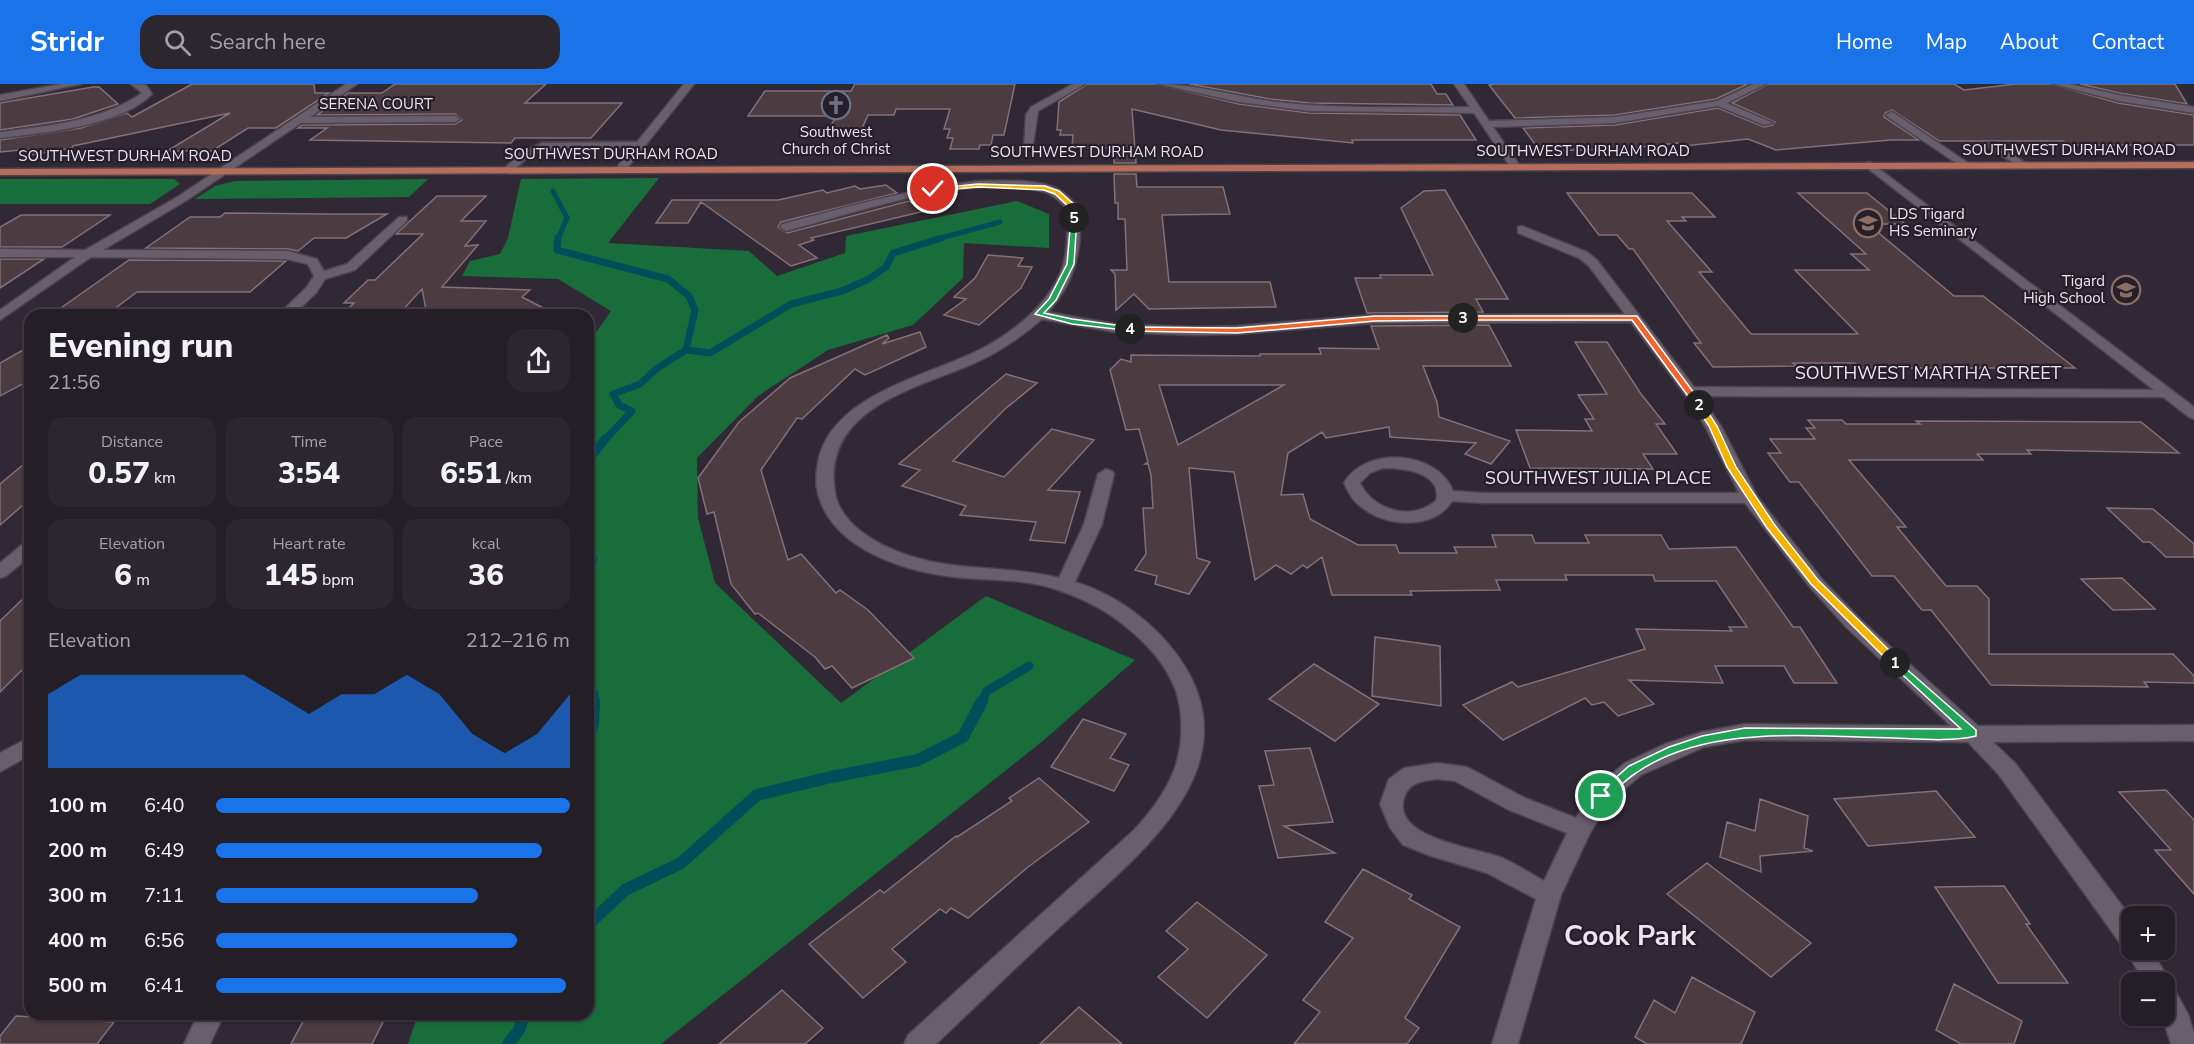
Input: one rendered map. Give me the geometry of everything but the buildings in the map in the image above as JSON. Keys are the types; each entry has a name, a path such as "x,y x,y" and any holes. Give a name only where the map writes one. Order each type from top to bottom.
{"main road":[{"name":"SOUTHWEST DURHAM ROAD","path":"0,172 2194,165"}],"street":[{"path":"0,98 76,84"},
{"path":"0,135 48,127 138,103 147,94 142,87 136,84"},
{"path":"0,316 89,253 183,198 352,84"},
{"path":"621,169 689,84"},
{"path":"1028,145 1031,115 1034,109 1080,84"},
{"path":"1163,84 1238,100 1285,106 1339,110 1477,110"},
{"path":"1459,84 1515,166"},
{"path":"1487,124 1615,120 1719,103 1761,84"},
{"path":"2058,84 2119,98 2194,110"},
{"path":"2113,111 2119,98"},
{"path":"1719,103 1768,123"},
{"path":"1891,115 1966,165"},
{"name":"SERENA COURT","path":"298,120 455,119"},
{"path":"1870,165 2194,414"},
{"path":"786,226 946,187 1033,186 1057,193 1074,208 1071,264 1052,300 1039,314 988,351 872,403 836,434 829,447 824,475 829,506 854,536 908,561 939,569 1019,576 1064,586 1115,606 1167,655 1179,673 1188,694 1194,727 1188,765 1169,804 1139,842 1058,913 917,1044"},
{"path":"291,309 311,290 320,276 351,267 403,219"},
{"path":"1522,230 1589,259 1690,391 1713,426 1732,467 1750,498 1815,582 2007,769 2121,924"},
{"path":"0,253 288,255 313,262 320,276"},
{"path":"1039,314 1114,328 1194,331 1237,330 1375,319 1634,318"},
{"name":"SOUTHWEST MARTHA STREET","path":"1690,391 2167,393"},
{"path":"1383,463 1400,464 1418,468 1433,475 1443,484 1446,495 1442,505 1432,512 1416,516 1397,516 1379,511 1364,503 1355,494 1352,483 1357,474 1367,467 1383,463"},
{"path":"1064,586 1093,524 1106,474"},
{"name":"SOUTHWEST JULIA PLACE","path":"1446,495 1483,498 1750,498"},
{"path":"0,572 24,552"},
{"path":"1505,1044 1549,895 1581,829 1601,796 1633,769 1673,750 1702,740 1745,732 2194,733"},
{"path":"0,764 24,749"},
{"path":"1549,895 1494,865 1431,848 1412,838 1398,822 1391,804 1397,786 1412,774 1437,771 1459,773 1517,804 1581,829"},
{"path":"2175,1014 2184,1044"},
{"path":"197,1044 208,1020"}],"lane":[{"path":"1992,145 2023,165"},
{"path":"509,170 524,155 542,146 639,146"}],"green space":[{"path":"659,178 608,243 749,251 777,276 845,253 846,236 1017,201 1049,214 1049,248 964,243 963,278 913,325 828,350 758,396 697,458 698,518 715,583 841,703 986,596 1135,660 1044,740 661,1044 408,1044 416,1020 594,1020 594,335 611,311 558,279 462,276 470,261 500,254 508,238 521,179"},
{"path":"0,179 174,179 180,184 150,204 0,204"},
{"path":"428,179 409,197 195,199 215,186 235,181"}],"waterway":[{"path":"553,191 567,218 558,239"},
{"path":"937,239 1000,222"},
{"path":"558,238 557,250 668,279 689,296 695,310 686,350"},
{"path":"686,350 710,353 791,304 842,291 869,279 886,267 893,253 942,238"},
{"path":"604,441 632,411 619,405 613,394 640,384 656,369 686,350"},
{"path":"594,453 605,439"},
{"path":"982,701 987,691 1029,666"},
{"path":"594,693 594,701"},
{"path":"594,919 625,890 681,863 757,795 831,777 918,760 963,737 982,701"},
{"path":"508,1044 519,1030 522,1020"}],"place":[{"name":"Southwest Church of Christ","path":"836,105"},
{"name":"LDS Tigard HS Seminary","path":"1868,223"},
{"name":"Tigard High School","path":"2126,290"}],"district":[{"name":"Cook Park","path":"1630,936"}],"route":[{"path":"933,189 966,186 1045,188 1057,193 1074,208 1071,264 1052,300 1039,314 1072,322 1154,331 1194,331 1404,318 1634,318 1690,391 1713,426 1732,467 1750,498 1815,582 1853,623 1972,733 1745,732 1702,740 1673,750 1633,769 1601,796"}]}
